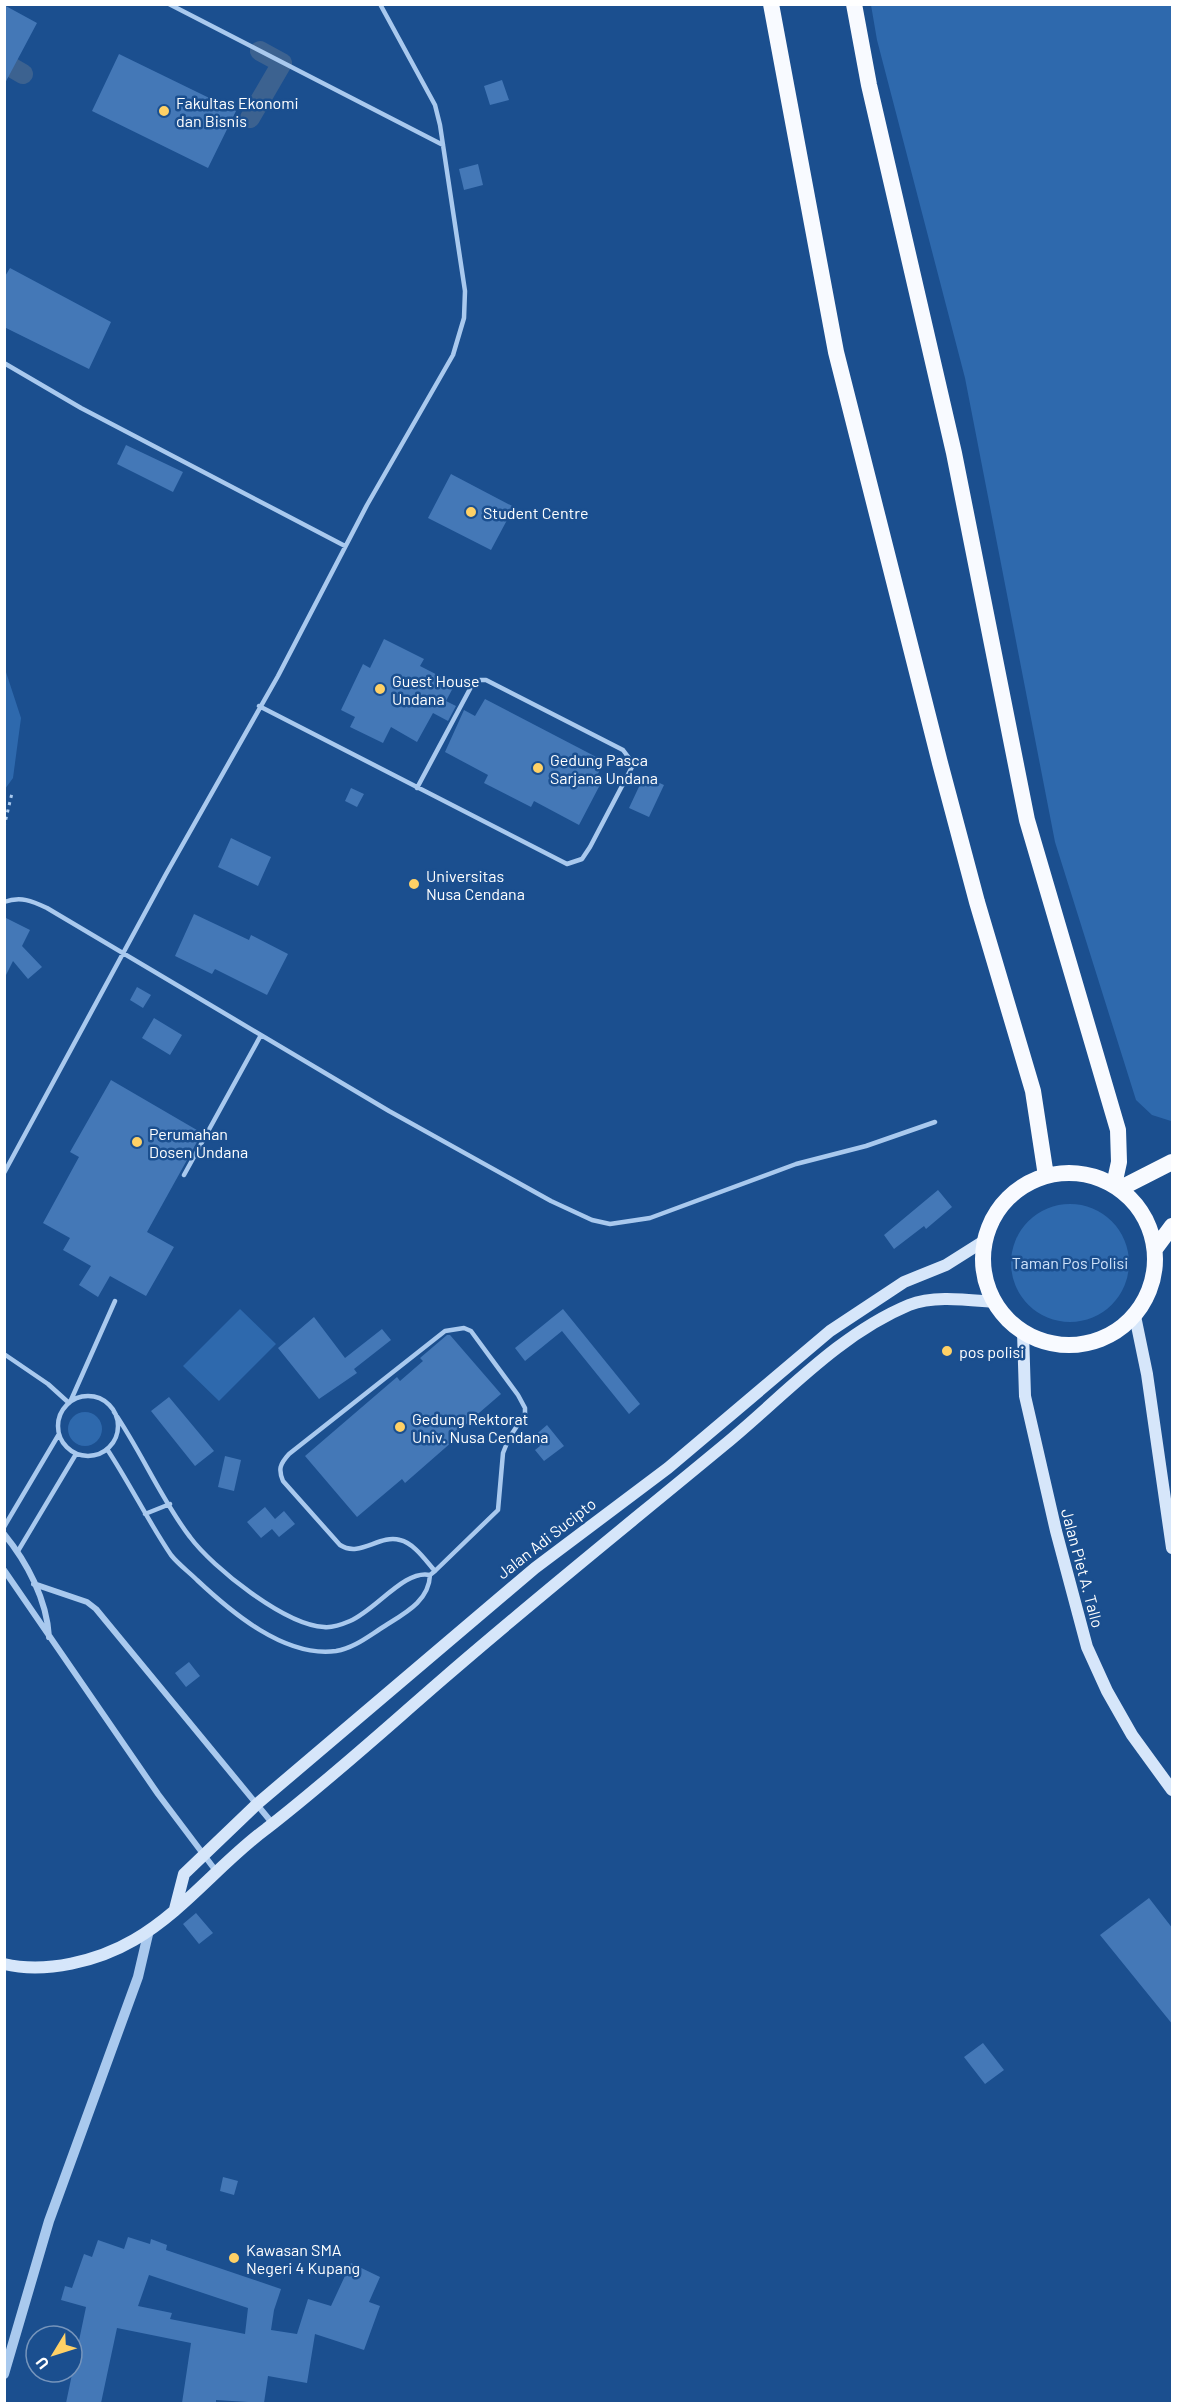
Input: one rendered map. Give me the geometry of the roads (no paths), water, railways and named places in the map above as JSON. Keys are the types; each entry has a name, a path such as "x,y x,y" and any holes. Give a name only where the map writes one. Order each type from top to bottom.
{"highway":[{"path":"771,4 836,352 945,785 1033,1091 1046,1176"},
{"path":"854,4 869,85 956,465 1027,820 1118,1130 1117,1187"},
{"path":"1117,1187 1173,1162"},
{"path":"1069,1173 1093,1176 1117,1187 1143,1216 1155,1249 1155,1273 1148,1296 1135,1316 1111,1335 1082,1345 1052,1344 1023,1332 1007,1319 994,1302 984,1272 984,1241 996,1212 1018,1189 1046,1176 1069,1173"},
{"path":"1155,1249 1173,1226"}],"main road":[{"name":"Jalan Adi Sucipto","path":"175,1911 184,1874 257,1804 535,1568 668,1467 830,1331 904,1282 946,1265 984,1241"},
{"path":"4,1964 21,1968 54,1967 107,1953 149,1930 175,1911 216,1871 328,1781 444,1677 761,1415 834,1350 880,1320 911,1304 929,1300 994,1302"},
{"path":"1135,1316 1147,1374 1173,1548"},
{"name":"Jalan Piet A. Tallo","path":"1023,1332 1025,1396 1059,1543 1087,1647 1107,1691 1132,1735 1173,1790"}],"street":[{"path":"4,1534 18,1551 48,1616 49,1638"},
{"path":"4,1569 49,1638 216,1871"},
{"path":"34,1584 87,1602 96,1609 273,1824"},
{"path":"4,2374 50,2220 134,1987 149,1930"}],"lane":[{"path":"170,4 443,145"},
{"path":"4,1173 259,706 278,676 345,546 459,341 464,318 465,291 435,105 380,4"},
{"path":"4,363 81,408 345,546"},
{"path":"259,706 417,788 567,864 582,859 632,767 623,750 525,698 486,680 480,680 471,687 417,788"},
{"path":"4,902 14,898 29,900 123,953 389,1112 551,1201 592,1220 610,1224 650,1218 796,1164 866,1146 935,1122"},
{"path":"184,1175 261,1035"},
{"path":"114,1412 117,1432 108,1449 98,1455 76,1454 65,1446 59,1434 58,1422 62,1411 70,1402 115,1301"},
{"path":"108,1449 145,1514 173,1557 227,1609 257,1629 311,1651 334,1651 352,1647 417,1604 427,1594 430,1575 435,1571 498,1510 503,1453 509,1438 525,1414 525,1408 471,1331 464,1328 445,1331 289,1455 281,1464 279,1472 283,1481 339,1545 350,1550 392,1539 400,1540 409,1544 435,1571"},
{"path":"4,1354 70,1402"},
{"path":"70,1402 83,1396 95,1397 107,1402 190,1538 236,1581 281,1613 325,1628 352,1620 399,1588 406,1579 421,1573 430,1575"},
{"path":"4,1527 59,1434"},
{"path":"18,1551 76,1454"},
{"path":"145,1514 170,1504"}],"waterway":[{"path":"250,118 282,63 260,51"},
{"path":"4,63 23,74"}],"place":[{"name":"Fakultas Ekonomi dan Bisnis","path":"164,111"},
{"name":"Student Centre","path":"471,512"},
{"name":"Guest House Undana","path":"380,689"},
{"name":"Gedung Pasca Sarjana Undana","path":"538,768"},
{"name":"Universitas Nusa Cendana","path":"414,884"},
{"name":"Perumahan Dosen Undana","path":"137,1142"},
{"name":"pos polisi","path":"947,1351"},
{"name":"Gedung Rektorat Univ. Nusa Cendana","path":"400,1427"},
{"name":"Kawasan SMA Negeri 4 Kupang","path":"234,2258"}],"park label":[{"name":"Taman Pos Polisi","path":"1070,1262"}]}
